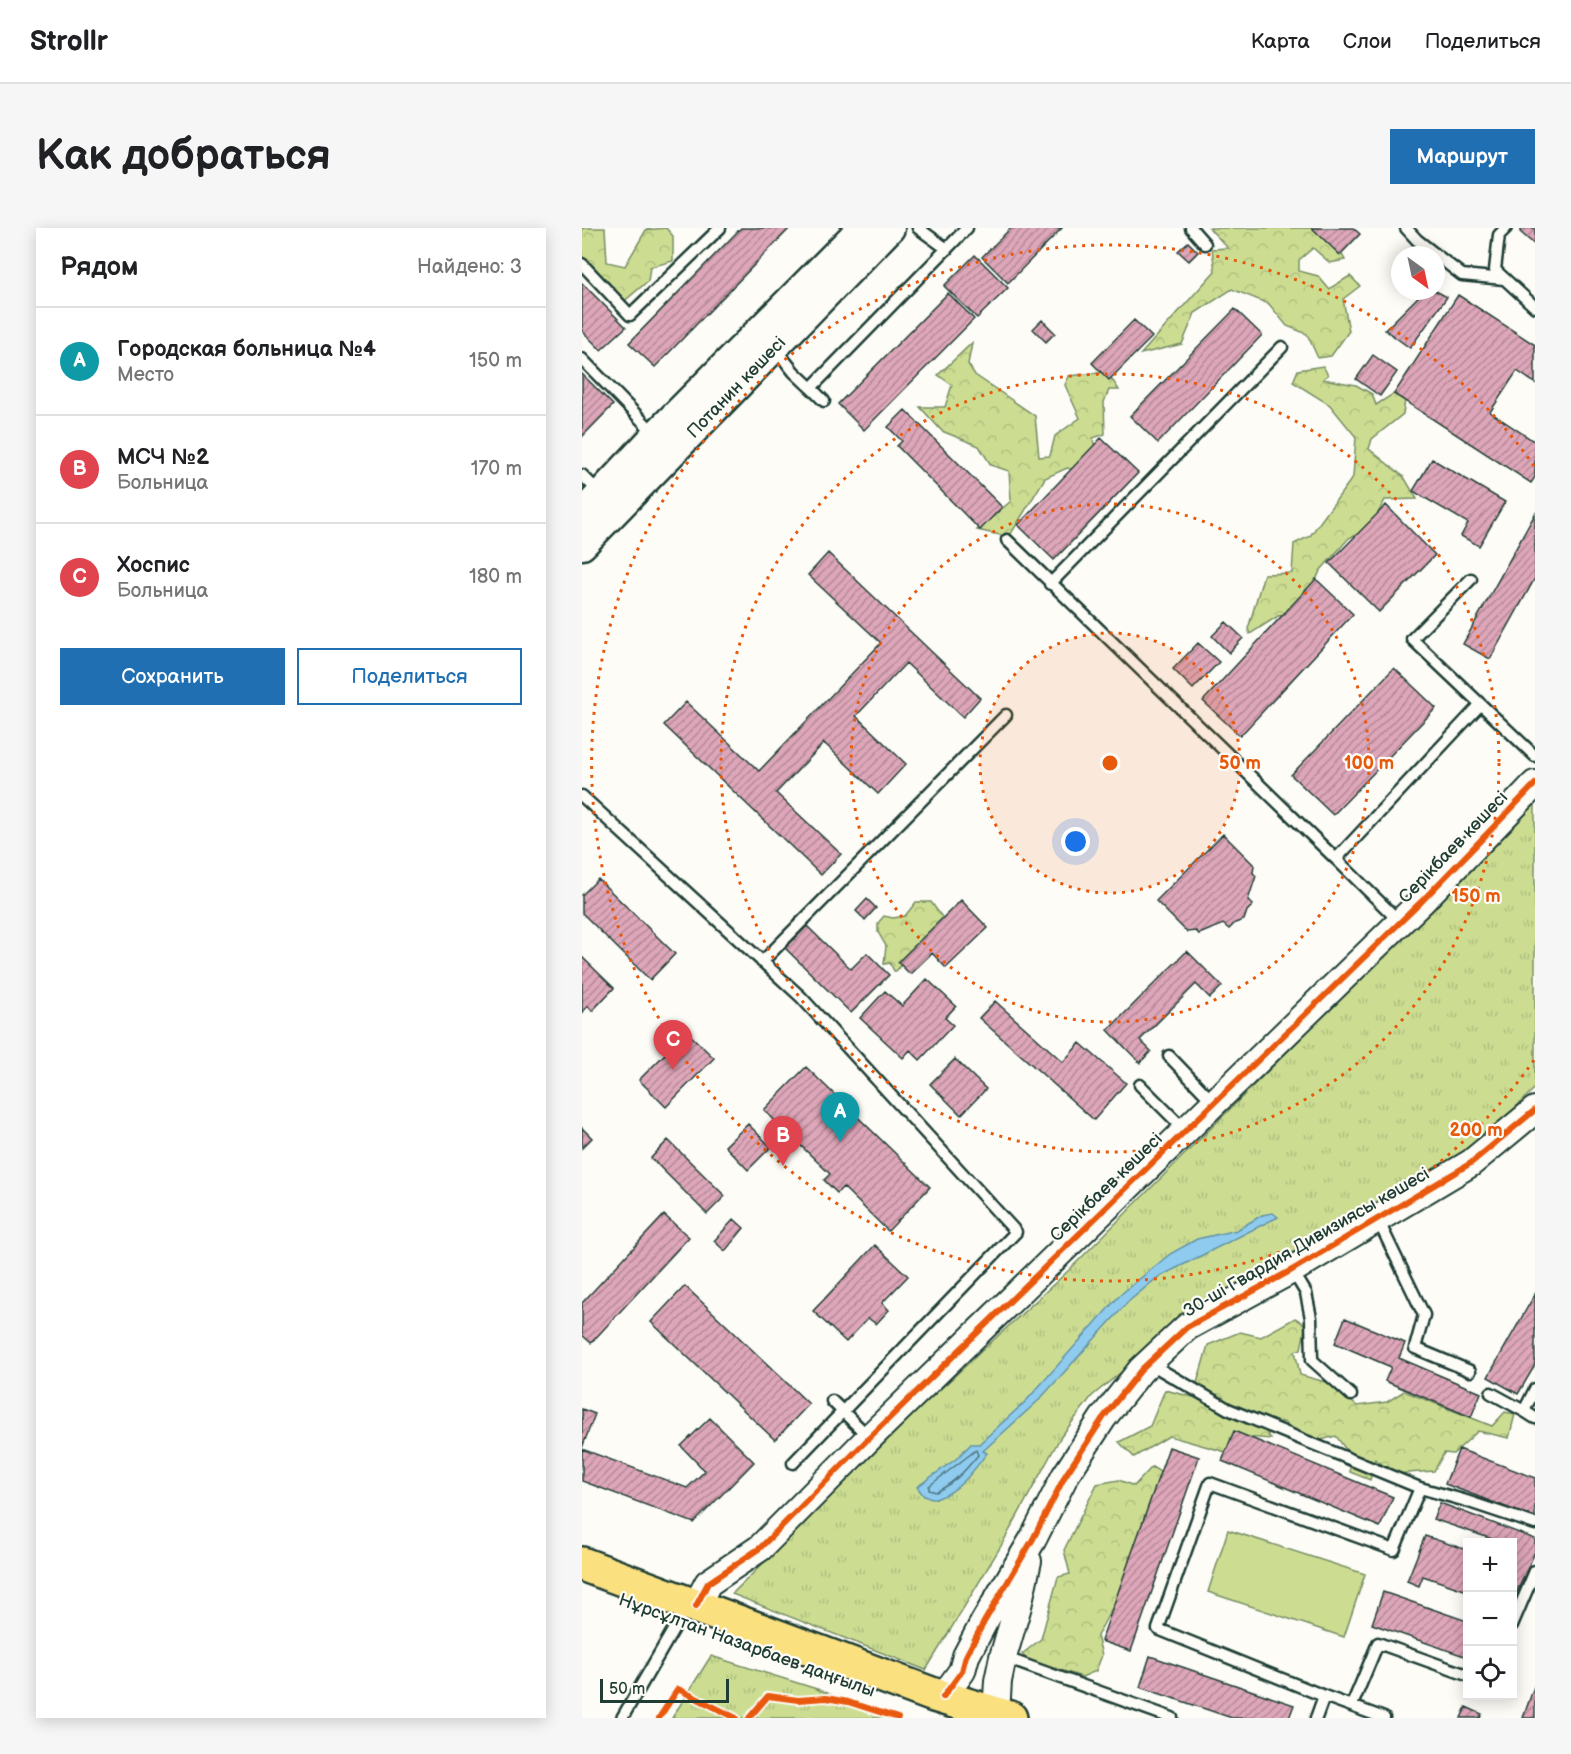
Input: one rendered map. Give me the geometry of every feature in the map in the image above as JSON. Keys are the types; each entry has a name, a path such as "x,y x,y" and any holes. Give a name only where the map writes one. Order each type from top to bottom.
{"main road":[{"name":"Потанин көшесі","path":"588,495 656,435 862,228"},
{"name":"Потанин көшесі","path":"582,545 890,228"},
{"name":"Нұрсұлтан Назарбаев даңғылы","path":"582,1563 702,1618 939,1706 1003,1716"},
{"name":"Нұрсұлтан Назарбаев даңғылы","path":"582,1584 702,1618"}],"street":[{"name":"Серікбаев көшесі","path":"702,1618 708,1584 760,1548 870,1437 1401,922 1535,784"},
{"name":"30-ші Гвардия Дивизиясы көшесі","path":"1033,1539 1065,1476 1103,1419 1149,1363 1187,1328 1292,1270 1471,1162 1535,1110"},
{"path":"1003,1716 998,1681 1033,1539"},
{"path":"939,1706 962,1671 966,1656 984,1622 1033,1539"}],"lane":[{"path":"582,264 630,315 720,228"},
{"path":"918,228 947,249"},
{"path":"811,388 968,228"},
{"path":"1191,228 1205,244"},
{"path":"1406,228 1417,240 1462,275 1504,279"},
{"path":"1506,228 1499,235 1495,270 1535,308"},
{"path":"774,347 794,372 824,401"},
{"path":"1050,584 1282,347"},
{"path":"582,359 656,435"},
{"path":"1007,540 1401,922"},
{"path":"1471,579 1412,639 1535,756"},
{"path":"1336,859 1479,705"},
{"path":"762,962 1006,715"},
{"path":"582,796 801,997 1016,1232 794,1462"},
{"path":"1169,1056 1214,1103"},
{"path":"1140,1084 1186,1131"},
{"path":"1377,1219 1424,1315 1415,1348 1470,1371"},
{"path":"1292,1270 1306,1293 1311,1318 1312,1360 1351,1395"},
{"path":"1149,1363 1228,1409 1420,1488 1535,1524"},
{"path":"1524,1411 1535,1389"},
{"path":"1491,1393 1535,1418"},
{"path":"832,1401 870,1437"},
{"path":"1384,1718 1158,1629 1210,1483 1394,1550 1420,1488"},
{"path":"1517,1613 1535,1571"},
{"path":"622,1718 702,1618"},
{"path":"1352,1705 1378,1643 1463,1674"},
{"path":"1003,1657 1172,1718"},
{"path":"1316,1718 1324,1696"}],"green space":[{"path":"582,228 605,228 607,262 625,266 646,230 666,228 673,236 673,261 650,267 648,281 622,303 582,268"},
{"path":"1209,228 1318,228 1330,233 1345,260 1330,263 1313,248 1299,260 1299,271 1318,276 1329,289 1350,276 1360,286 1343,299 1349,331 1331,356 1318,358 1307,334 1287,326 1269,304 1232,289 1195,313 1182,344 1141,354 1215,271 1212,249 1228,248"},
{"path":"972,343 968,364 975,375 1035,416 1039,457 1050,456 1055,436 1080,418 1065,385 1069,376 1107,372 1119,390 1109,390 1104,402 1105,434 1093,438 1097,461 1083,472 1067,468 1045,478 1009,537 977,530 1011,501 1009,471 991,465 979,446 942,431 920,407 945,407 952,385 938,375"},
{"path":"1323,366 1328,375 1323,379 1356,385 1372,394 1376,405 1393,394 1405,400 1403,414 1372,439 1369,449 1404,477 1417,499 1385,500 1370,528 1349,538 1320,571 1302,612 1278,616 1250,634 1248,629 1264,574 1292,573 1294,544 1310,536 1353,477 1356,437 1330,405 1293,382 1298,370"},
{"path":"1535,804 1535,1088 1516,1107 1452,1161 1207,1302 1092,1396 1060,1438 1001,1546 926,1670 732,1594 919,1409 1068,1271"},
{"path":"916,902 931,902 942,917 946,928 894,971 890,963 884,964 886,946 878,932 878,923 884,916 893,918 905,916"},
{"path":"1295,1318 1306,1325 1301,1349 1295,1351 1300,1375 1329,1383 1357,1406 1387,1402 1404,1391 1492,1426 1505,1412 1515,1414 1509,1438 1478,1431 1453,1454 1444,1453 1434,1471 1394,1474 1375,1459 1370,1480 1350,1472 1350,1455 1336,1436 1313,1442 1283,1422 1260,1423 1271,1439 1233,1436 1226,1452 1169,1436 1134,1457 1119,1442 1150,1426 1165,1390 1193,1397 1208,1345 1240,1332 1261,1337"},
{"path":"1152,1467 1162,1473 1142,1551 1129,1557 1131,1572 1097,1636 1102,1655 1096,1671 1082,1677 1055,1668 1038,1672 1022,1654 1041,1639 1058,1577 1070,1574 1064,1550 1097,1484 1119,1480 1134,1486"},
{"path":"1228,1530 1365,1574 1344,1637 1208,1592"},
{"path":"711,1656 820,1690 889,1718 672,1718"}],"water":[{"path":"1273,1213 1278,1217 1157,1278 1128,1302 1039,1400 983,1451 987,1453 959,1486 938,1498 924,1496 917,1487 956,1459 971,1444 979,1444 1026,1401 1120,1295 1170,1254 1197,1239 1237,1230 1262,1215"}],"building":[{"path":"741,228 790,228 655,367 629,343"},
{"path":"1011,228 1062,228 1008,283 982,257"},
{"path":"1312,228 1353,228 1360,234 1340,255"},
{"path":"1523,228 1535,228 1535,245 1520,232"},
{"path":"1188,242 1198,252 1189,261 1178,251"},
{"path":"975,255 1008,288 977,318 944,286"},
{"path":"582,283 626,327 601,350 582,331"},
{"path":"948,293 974,319 864,430 838,404"},
{"path":"1458,295 1535,345 1535,383 1517,371 1490,412 1535,442 1535,477 1531,483 1394,394"},
{"path":"1415,300 1445,300 1410,348 1385,330"},
{"path":"1235,309 1262,335 1158,443 1130,416"},
{"path":"1042,320 1055,333 1046,342 1033,329"},
{"path":"1134,320 1152,337 1109,380 1092,363"},
{"path":"1373,355 1397,372 1380,396 1356,379"},
{"path":"582,374 613,405 582,437"},
{"path":"905,410 1002,507 980,530 897,446 902,441 888,427"},
{"path":"1101,438 1138,473 1054,560 1018,525"},
{"path":"1432,459 1505,502 1479,546 1461,536 1468,523 1413,491"},
{"path":"1386,505 1435,555 1379,612 1329,563"},
{"path":"1535,514 1535,578 1490,659 1463,644"},
{"path":"828,553 980,698 963,717 906,663 856,716 906,764 878,794 824,743 776,793 841,854 821,875 664,725 686,702 759,771 881,643 808,575"},
{"path":"1316,579 1353,614 1240,736 1203,701"},
{"path":"1226,622 1243,638 1229,653 1212,636"},
{"path":"1198,643 1219,662 1193,689 1173,669"},
{"path":"1394,668 1436,708 1333,815 1291,775"},
{"path":"1223,834 1254,865 1253,873 1256,876 1248,900 1253,905 1247,911 1244,920 1235,923 1229,929 1223,924 1199,934 1196,931 1187,932 1156,901"},
{"path":"598,879 675,954 650,980 582,913 582,895"},
{"path":"867,899 876,908 865,920 856,911"},
{"path":"961,900 988,928 946,968 932,953 910,974 898,962"},
{"path":"807,926 851,969 867,953 889,975 851,1013 785,948"},
{"path":"1187,951 1222,986 1210,998 1196,984 1140,1040 1151,1051 1140,1063 1108,1030"},
{"path":"582,957 614,988 592,1011 588,1006 582,1013"},
{"path":"582,957 614,988 592,1011 588,1006 582,1013"},
{"path":"927,979 956,1006 945,1018 953,1025 920,1060 910,1050 903,1058 860,1018 885,991 902,1006"},
{"path":"995,1001 1063,1062 1080,1043 1126,1083 1094,1120 979,1018"},
{"path":"687,1032 714,1058 666,1107 639,1080"},
{"path":"955,1059 986,1089 961,1115 930,1084"},
{"path":"806,1067 930,1187 888,1231 843,1187 837,1193 824,1180 830,1174 764,1110"},
{"path":"748,1124 771,1147 748,1170 725,1146"},
{"path":"582,1128 592,1138 582,1148"},
{"path":"668,1140 725,1196 707,1214 651,1158"},
{"path":"664,1215 689,1237 591,1343 582,1335 582,1303"},
{"path":"734,1219 744,1228 725,1251 714,1241"},
{"path":"875,1245 908,1276 882,1303 889,1310 876,1324 868,1318 846,1342 813,1311"},
{"path":"685,1286 809,1404 775,1440 651,1322"},
{"path":"1535,1294 1535,1365 1518,1394 1488,1377"},
{"path":"1345,1318 1405,1343 1399,1358 1481,1393 1471,1417 1385,1381 1391,1367 1335,1343"},
{"path":"582,1409 595,1414 582,1448"},
{"path":"710,1418 754,1462 694,1523 582,1481 582,1449 687,1488 705,1471 681,1446"},
{"path":"1234,1431 1393,1497 1380,1527 1222,1461"},
{"path":"1169,1447 1199,1457 1131,1651 1101,1641"},
{"path":"1459,1449 1535,1478 1535,1518 1445,1484"},
{"path":"1440,1503 1535,1539 1535,1552 1517,1592 1517,1538 1489,1538 1433,1519"},
{"path":"1425,1536 1463,1549 1463,1590 1423,1576 1419,1586 1407,1581"},
{"path":"1383,1592 1463,1620 1463,1656 1372,1624"},
{"path":"1150,1656 1294,1705 1289,1718 1232,1718 1140,1687"},
{"path":"1535,1684 1535,1718 1523,1718"},
{"path":"1466,1707 1482,1714 1480,1718 1461,1718"}],"cycle path":[{"path":"696,1606 708,1583 760,1548 870,1437 1421,902 1535,784"},
{"path":"943,1697 962,1671 966,1656 1033,1539 1065,1476 1103,1418 1141,1370 1187,1327 1292,1270 1471,1163 1535,1110"},
{"path":"659,1718 678,1689 736,1718"},
{"path":"749,1718 768,1696 798,1700 826,1698 848,1702 898,1718"}],"place":[{"name":"Хоспис","path":"673,1070"},
{"name":"Городская больница №4","path":"840,1142"},
{"name":"МСЧ №2","path":"783,1166"}]}
